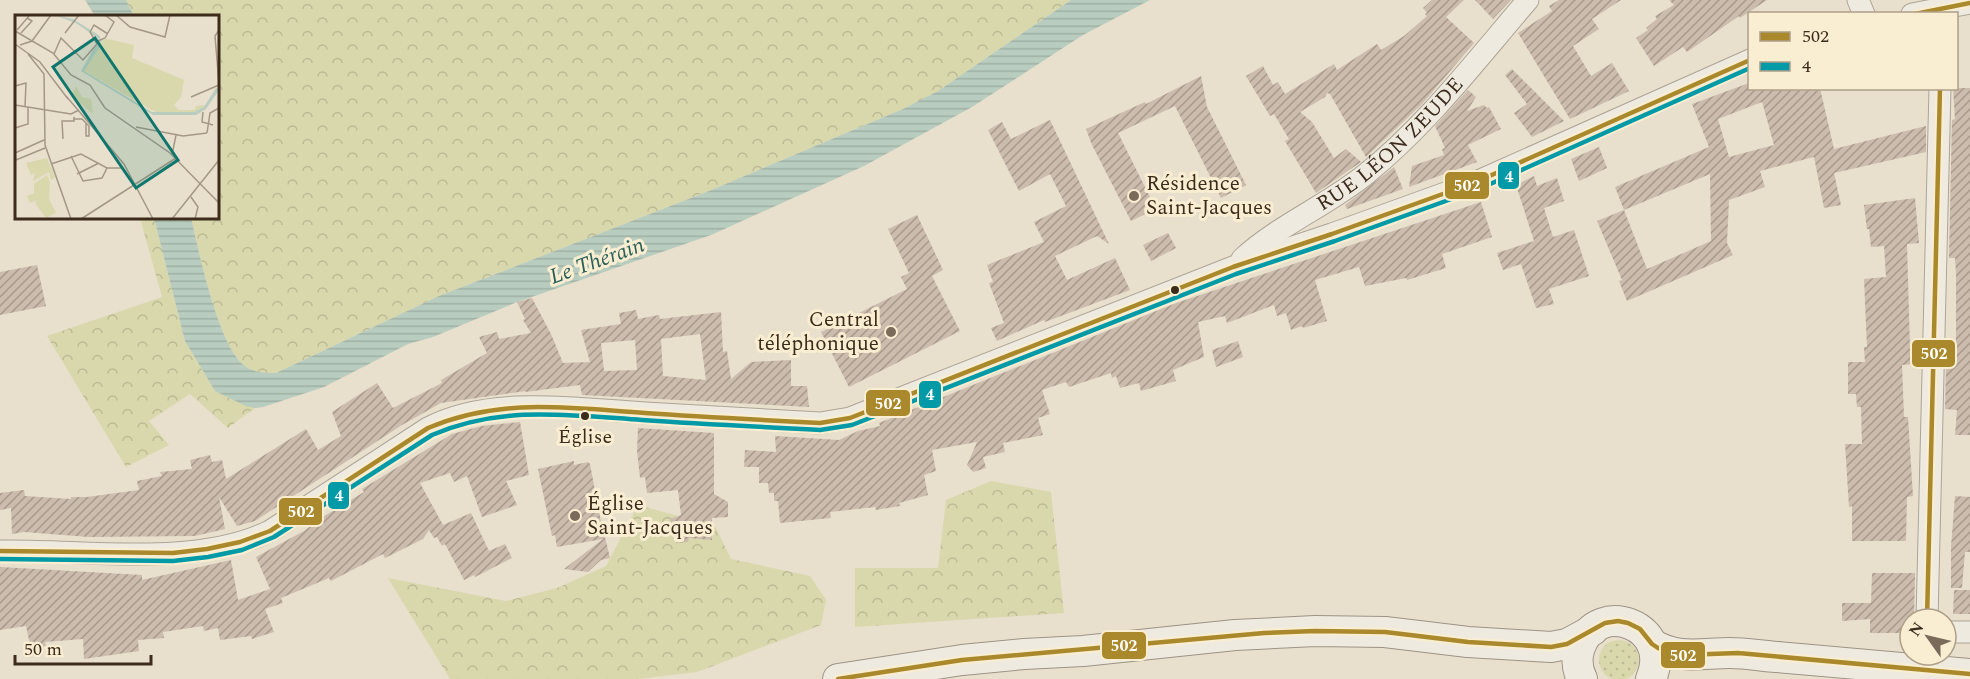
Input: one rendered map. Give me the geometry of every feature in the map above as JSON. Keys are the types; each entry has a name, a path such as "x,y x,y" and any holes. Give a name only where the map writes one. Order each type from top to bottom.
{"main road":[{"path":"838,679 962,660 1083,651 1235,635 1315,631 1394,633 1467,642 1559,646 1608,622 1624,622 1640,629 1652,644 1664,651 1683,656 1738,653 1970,674"},
{"path":"1582,677 1578,662 1580,648 1584,639 1593,630"},
{"path":"1467,642 1550,661 1582,677"},
{"path":"1651,679 1656,660 1652,644"},
{"path":"945,679 1083,651"},
{"path":"1657,679 1697,667 1777,657"}],"street":[{"name":"RUE LÉON ZEUDE","path":"1233,267 1259,244 1348,188 1385,158 1423,120 1528,0"},
{"path":"1935,11 1970,3"},
{"path":"0,551 177,553 211,549 245,541 270,531 438,423 474,412 556,408 820,423 841,420 1233,267 1476,182 1748,60"},
{"path":"1927,607 1940,90"}],"green space":[{"path":"126,0 1071,0 938,91 903,109 709,191 439,296 276,373 264,373 245,366 235,356 226,340 204,274 191,219 219,219 219,15 134,15"},
{"path":"140,219 154,219 185,341 215,391 255,408 228,428 190,394 149,421 169,445 126,467 47,336 162,297"},
{"path":"991,481 1051,492 1064,613 855,627 855,568 938,568 946,500"},
{"path":"638,505 715,526 731,559 810,576 826,600 821,625 697,672 638,679 450,679 388,578 506,601 557,588 606,566"},
{"path":"1619,640 1627,641 1633,646 1638,652 1638,668 1633,674 1627,679 1619,680 1611,679 1605,674 1600,668 1599,660 1600,652 1605,646 1611,641"}],"water":[{"path":"85,0 126,0 134,15 94,15"},
{"name":"Le Thérain","path":"1071,0 1150,0 1083,35 972,107 864,166 711,235 517,302 433,337 408,344 324,387 263,407 246,406 215,391 185,341 154,219 191,219 204,274 226,340 235,356 245,366 264,373 276,373 439,296 709,191 903,109 938,91"}],"building":[{"path":"1432,0 1464,0 1446,17 1474,43 1422,104 1366,157 1330,94 1327,93 1325,97 1300,112 1312,122 1334,158 1346,149 1361,162 1316,193 1285,141 1289,139 1274,114 1270,116 1246,76 1263,66 1273,85 1278,82 1285,94 1334,64 1337,70 1377,44 1381,50 1404,36 1427,16 1423,8"},
{"path":"1475,0 1511,0 1493,19"},
{"path":"1559,0 1621,0 1592,19 1599,29 1573,46 1591,76 1612,63 1629,91 1570,119 1518,33 1552,11 1549,6"},
{"path":"1669,0 1767,0 1740,18 1739,16 1687,52 1683,47 1654,66 1636,38 1648,30 1646,28 1657,19 1655,16 1674,5"},
{"path":"1512,69 1564,121 1532,137 1514,113 1527,104 1505,75"},
{"path":"1201,76 1207,107 1246,185 1221,198 1175,106 1118,133 1156,209 1131,221 1086,129 1145,102 1146,104"},
{"path":"1748,83 1748,90 1820,90 1834,149 1926,126 1926,152 1834,173 1841,205 1824,208 1814,157 1760,171 1765,187 1729,200 1727,243 1733,255 1627,301 1619,281 1622,280 1597,221 1624,210 1615,187 1709,147 1692,104","holes":["1762,102 1774,145 1729,157 1718,119","1710,174 1711,241 1647,269 1624,210"]},
{"path":"1970,88 1970,435 1955,435 1957,410 1945,409 1946,366 1956,366 1956,273 1955,258 1949,258 1952,120 1955,119 1953,90"},
{"path":"1468,90 1476,97 1467,111 1484,105 1489,107 1501,129 1468,145 1477,162 1409,187 1412,166 1444,155 1442,149 1445,148 1435,126"},
{"path":"1050,120 1109,244 1097,236 1055,256 1067,280 1115,258 1130,290 1045,322 1044,320 997,341 991,328 1004,323 989,283 993,282 987,265 1044,242 1034,222 1066,206 1050,174 1019,191 988,130 1002,122 1011,139"},
{"path":"1599,147 1607,168 1579,181 1571,159"},
{"path":"1394,167 1403,189 1347,209 1345,205"},
{"path":"1534,176 1537,186 1557,178 1564,201 1544,208 1553,237 1574,230 1589,276 1549,289 1554,304 1536,308 1521,264 1503,270 1497,253 1534,241 1516,185"},
{"path":"1915,198 1919,243 1907,244 1910,348 1914,348 1915,364 1902,365 1904,417 1908,417 1913,496 1907,497 1906,541 1852,541 1852,506 1849,507 1845,444 1862,444 1861,407 1857,407 1856,394 1848,394 1848,362 1865,362 1864,347 1867,347 1864,279 1886,277 1884,246 1871,247 1864,205"},
{"path":"1481,202 1492,237 1442,254 1446,268 1407,280 1406,278 1365,286 1359,267 1315,280 1327,321 1303,328 1302,326 1291,330 1286,313 1277,316 1274,305 1227,323 1225,316 1198,322 1204,357 1173,370 1176,381 1141,391 1139,383 1120,388 1116,376 1112,378 1111,373 1069,387 1066,382 1042,390 1050,414 1038,418 1043,435 1003,443 1005,452 983,457 986,468 973,472 967,465 977,442 932,450 936,471 924,475 928,495 899,503 900,506 876,510 875,507 830,512 831,518 780,523 778,501 774,501 774,493 769,493 768,483 759,483 759,467 744,467 745,450 776,452 775,436 839,440 858,431 880,426 879,423 1176,303"},
{"name":"Central téléphonique","path":"917,215 943,270 932,276 960,331 849,387 821,332 907,289 901,277 909,273 888,229"},
{"path":"1168,233 1176,248 1151,261 1143,245"},
{"path":"37,265 46,306 0,315 0,272"},
{"path":"532,298 563,363 590,362 581,330 621,324 619,313 636,310 638,319 659,315 660,319 721,312 723,352 727,351 731,379 751,362 791,360 791,386 807,386 809,407 582,395 580,385 526,391 441,403 402,425 255,521 237,526 219,497 225,529 195,536 89,537 24,532 12,534 11,508 0,510 0,493 24,490 25,496 71,499 71,497 139,490 137,481 162,476 160,472 192,469 190,460 210,455 212,462 222,460 226,479 306,429 318,450 341,436 332,412 377,383 393,408 442,383 441,380 487,353 479,337 497,332 499,339 531,333 523,320 525,319 517,302","holes":["700,334 706,380 663,376 661,339","635,340 637,370 604,371 601,343"]},
{"path":"1238,341 1243,357 1216,367 1212,350"},
{"path":"520,422 529,475 506,481 517,505 482,517 467,476 454,482 450,473 420,483 443,525 471,513 489,551 505,544 512,558 475,577 474,575 464,580 445,544 442,546 429,530 423,539 385,558 383,554 331,581 329,578 281,598 283,603 265,609 274,632 252,639 251,636 220,640 218,628 204,631 203,626 163,632 164,638 138,640 139,651 84,659 83,639 45,642 46,646 31,649 26,626 0,630 0,567 142,575 142,580 231,560 238,600 270,589 256,557 304,531 364,492 362,489 452,434 482,426"},
{"path":"638,428 714,433 714,494 728,502 728,517 712,518 712,540 689,538 688,542 676,543 670,519 681,515 678,490 647,493 645,477 640,478 637,451"},
{"name":"Église Saint-Jacques","path":"574,461 574,465 588,462 590,464 610,558 601,560 588,572 564,569 603,539 557,547 555,535 552,536 538,469"},
{"path":"1955,496 1970,497 1970,552 1965,552 1962,588 1951,588"},
{"path":"1872,573 1915,573 1914,607 1898,607 1898,633 1870,633 1870,619 1842,621 1842,603 1871,603"},
{"path":"1954,590 1970,590 1970,614 1958,614 1958,607 1953,607"}],"transit line":[{"name":"502","path":"1925,12 1970,3"},
{"name":"502","path":"0,551 173,553 240,542 270,531 428,428 455,418 482,412 509,408 562,407 820,423 850,418 1233,267 1476,182 1748,61"},
{"name":"4","path":"0,559 173,561 242,550 274,537 432,435 484,419 536,414 820,430 852,425 1236,274 1479,189 1748,69"},
{"name":"502","path":"1927,607 1940,90"},
{"name":"502","path":"838,679 962,660 1264,633 1385,632 1468,642 1551,647 1567,644 1605,623 1618,621 1640,629 1658,648 1683,655 1738,653 1970,674"}],"place":[{"name":"Résidence Saint-Jacques","path":"1134,196"},
{"name":"Central téléphonique","path":"891,332"},
{"name":"Église","path":"585,416"},
{"name":"Église Saint-Jacques","path":"575,516"}]}
